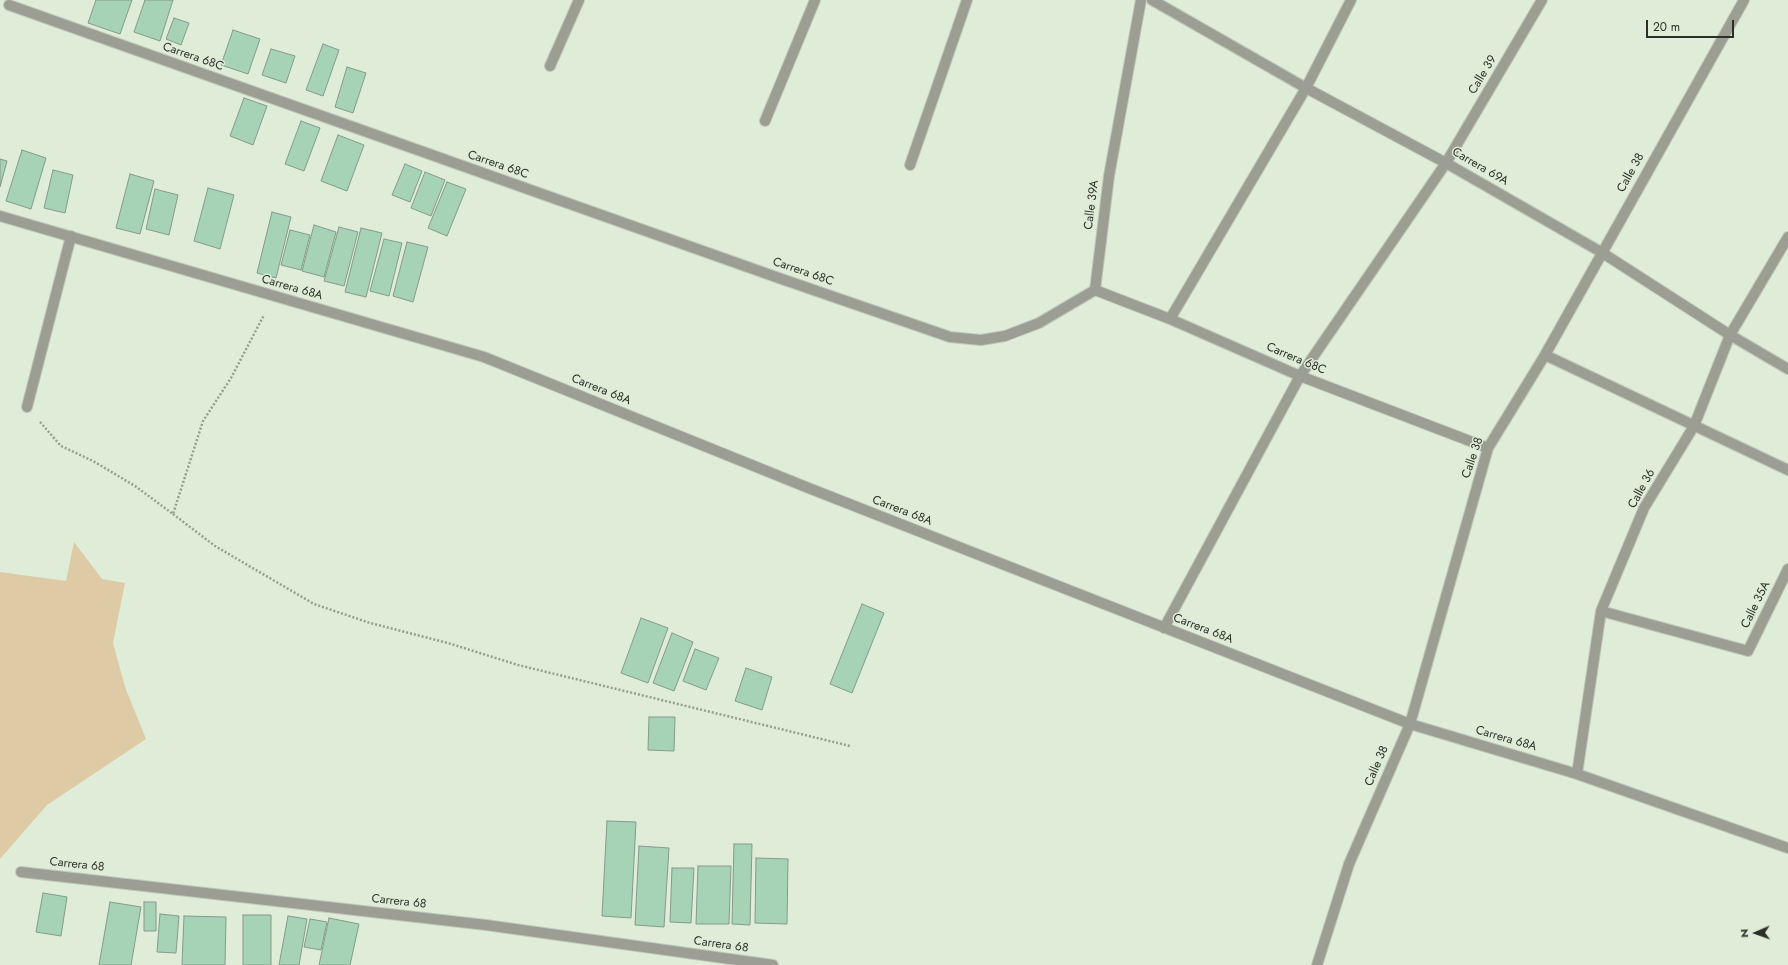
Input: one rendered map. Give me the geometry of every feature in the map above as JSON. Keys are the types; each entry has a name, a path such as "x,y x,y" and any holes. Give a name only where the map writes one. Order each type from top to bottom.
{"street":[{"path":"550,66 579,0"},
{"path":"765,122 815,0"},
{"path":"910,165 966,0"},
{"name":"Calle 39A","path":"1095,290 1109,176 1141,0"},
{"name":"Carrera 69A","path":"1152,0 1306,88 1446,163 1601,252 1730,335 1788,369"},
{"path":"1170,319 1306,88 1351,0"},
{"name":"Calle 39","path":"1164,628 1300,376 1446,163 1542,0"},
{"name":"Calle 38","path":"1317,965 1349,864 1410,724 1488,448 1545,355 1601,252 1744,0"},
{"name":"Carrera 68C","path":"9,5 783,279 950,336 981,340 1005,336 1039,323 1095,290 1170,319 1300,376 1488,448"},
{"name":"Carrera 68A","path":"0,216 484,357 806,487 1410,724 1577,774 1788,848"},
{"path":"27,407 71,236"},
{"name":"Calle 36","path":"1577,774 1601,611 1644,508 1694,426 1730,335 1788,237"},
{"path":"1545,355 1788,470"},
{"name":"Calle 35A","path":"1601,611 1748,651 1788,569"},
{"name":"Carrera 68","path":"21,872 486,925 773,965"}],"path":[{"path":"173,514 204,421 231,378 274,297"},
{"path":"27,407 61,446 93,461 135,486 215,546 314,604 370,623 448,643 518,665 850,746"}],"shaded area":[{"path":"74,542 102,579 125,583 113,643 125,687 146,739 47,805 0,859 0,572 66,581"}],"building":[{"path":"96,0 132,0 120,34 88,23"},
{"path":"145,0 173,0 160,41 134,32"},
{"path":"174,18 189,23 181,45 166,39"},
{"path":"233,30 260,39 248,74 221,65"},
{"path":"323,44 339,50 323,96 306,90"},
{"path":"271,49 295,56 286,83 262,75"},
{"path":"347,67 366,73 353,113 335,107"},
{"path":"244,98 267,106 253,145 230,136"},
{"path":"301,121 320,128 304,171 285,164"},
{"path":"338,135 364,145 347,191 321,181"},
{"path":"22,150 46,158 31,209 6,201"},
{"path":"0,159 7,161 0,187"},
{"path":"405,164 422,171 410,202 392,195"},
{"path":"53,170 73,175 65,213 44,208"},
{"path":"425,172 445,180 431,216 411,208"},
{"path":"130,174 154,181 140,234 116,228"},
{"path":"447,182 466,189 447,236 428,228"},
{"path":"208,188 234,195 220,249 194,241"},
{"path":"155,189 178,195 169,235 146,229"},
{"path":"272,212 291,217 276,278 257,273"},
{"path":"314,225 336,232 324,277 302,271"},
{"path":"339,227 358,232 344,286 324,281"},
{"path":"361,228 382,233 366,297 345,292"},
{"path":"290,230 310,235 301,270 281,265"},
{"path":"384,239 402,243 389,296 370,291"},
{"path":"407,242 428,247 413,302 393,296"},
{"path":"862,604 884,613 852,693 830,684"},
{"path":"641,618 668,628 648,683 621,673"},
{"path":"672,633 693,642 674,691 653,683"},
{"path":"695,649 719,658 706,690 683,681"},
{"path":"746,668 772,677 762,710 735,701"},
{"path":"649,717 675,717 674,751 648,750"},
{"path":"607,821 636,822 631,918 602,916"},
{"path":"734,844 752,844 750,925 732,924"},
{"path":"639,846 669,848 664,927 635,925"},
{"path":"756,858 788,859 787,924 755,923"},
{"path":"698,866 731,866 729,924 696,924"},
{"path":"672,868 694,868 691,923 670,922"},
{"path":"43,893 67,897 61,936 36,932"},
{"path":"110,902 141,907 131,965 99,965"},
{"path":"144,902 156,902 156,931 144,931"},
{"path":"160,914 179,916 176,953 157,952"},
{"path":"243,915 271,915 271,965 243,965"},
{"path":"184,916 226,917 225,965 182,965"},
{"path":"288,916 307,919 299,965 279,965"},
{"path":"329,918 359,924 350,965 319,965"},
{"path":"310,919 327,922 321,950 304,947"}]}
